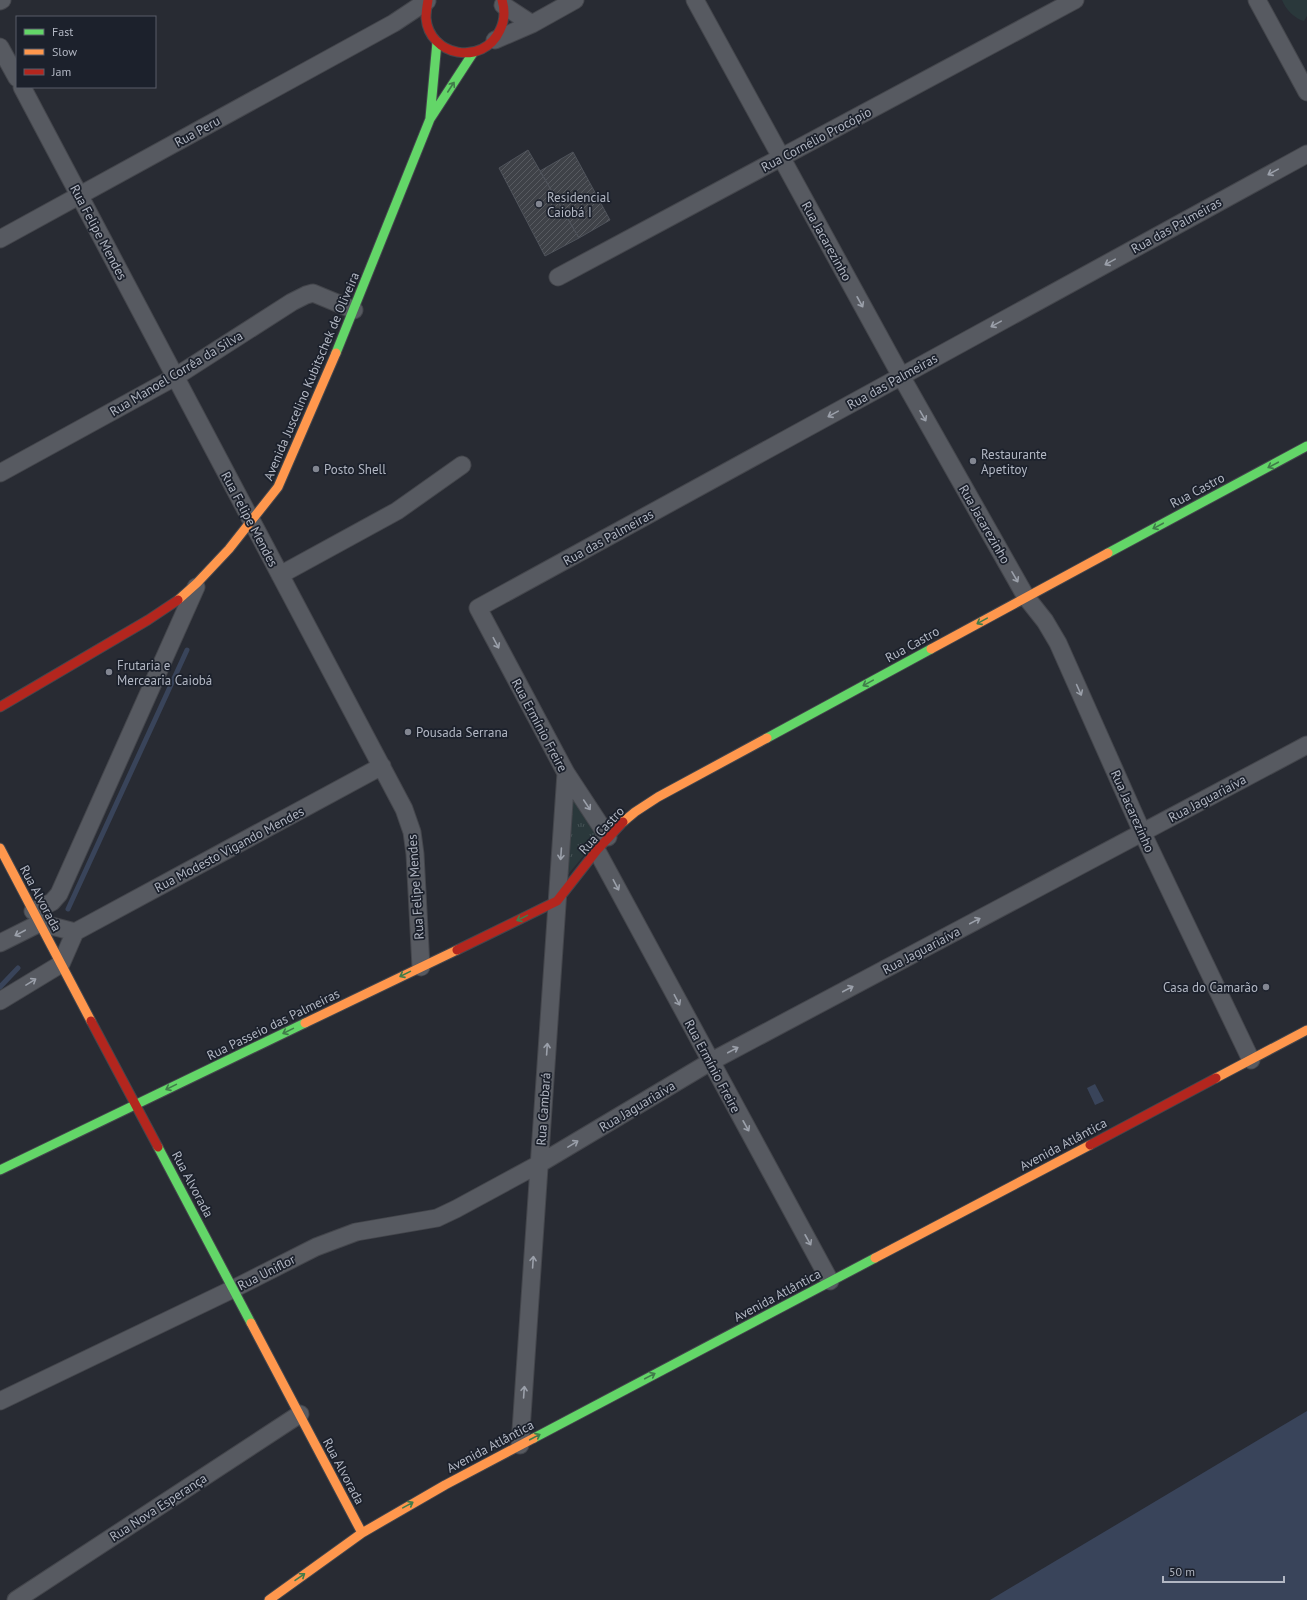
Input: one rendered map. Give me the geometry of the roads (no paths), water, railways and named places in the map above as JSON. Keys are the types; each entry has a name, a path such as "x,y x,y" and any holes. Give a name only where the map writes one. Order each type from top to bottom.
{"street":[{"path":"495,40 532,24 575,0"},
{"name":"Rua Jacarezinho","path":"695,0 901,376 1026,597 1045,621 1058,643 1142,832 1251,1060"},
{"name":"Rua Cornélio Procópio","path":"558,277 1075,0"},
{"path":"1257,0 1307,92"},
{"path":"421,2 431,32"},
{"name":"Rua Peru","path":"0,239 394,23 421,2"},
{"path":"502,2 532,24"},
{"path":"394,23 409,23 417,25 431,32 448,50 460,54 473,53 485,49 495,40 502,30 504,17 502,2"},
{"name":"Avenida Juscelino Kubitschek de Oliveira","path":"430,119 431,32"},
{"path":"0,47 16,76"},
{"name":"Avenida Juscelino Kubitschek de Oliveira","path":"0,707 173,604 197,583 229,549 278,487 316,402 354,310 430,119 473,53"},
{"name":"Rua Felipe Mendes","path":"23,88 80,194 175,377 404,809 412,832 415,854 421,967"},
{"name":"Rua das Palmeiras","path":"478,608 1307,154"},
{"name":"Rua Manoel Corrêa da Silva","path":"0,473 175,377 292,302 306,295 313,294 354,310"},
{"name":"Rua Castro","path":"557,901 608,837 638,809 1026,597 1307,446"},
{"path":"280,575 397,511 462,465"},
{"path":"0,944 36,917 59,894 197,583"},
{"name":"Rua Ermínio Freire","path":"478,608 566,773 608,837"},
{"name":"Rua Jaguariaíva","path":"539,1164 710,1062 1307,745"},
{"name":"Rua Modesto Vigando Mendes","path":"75,932 382,766"},
{"name":"Rua Cambará","path":"520,1445 566,773"},
{"name":"Rua Alvorada","path":"0,848 362,1533"},
{"name":"Rua Ermínio Freire","path":"597,851 830,1281"},
{"name":"Rua Passeio das Palmeiras","path":"0,1170 557,901"},
{"path":"0,1001 61,964 75,932 36,917"},
{"name":"Avenida Atlântica","path":"269,1600 362,1533 432,1492 1307,1030"},
{"name":"Rua Uniflor","path":"0,1402 336,1238 356,1232 436,1218 456,1210 539,1164"},
{"name":"Rua Nova Esperança","path":"16,1600 300,1414"}],"water":[{"path":"1095,1084 1104,1101 1095,1105 1087,1088"},
{"path":"1307,1411 1307,1600 990,1600"}],"waterway":[{"path":"68,909 187,650"},
{"path":"0,987 18,968"}],"place":[{"name":"Residencial Caiobá I","path":"539,204"},
{"name":"Restaurante Apetitoy","path":"973,461"},
{"name":"Posto Shell","path":"316,469"},
{"name":"Frutaria e Mercearia Caiobá","path":"109,672"},
{"name":"Pousada Serrana","path":"408,732"},
{"name":"Casa do Camarão","path":"1266,987"}]}
